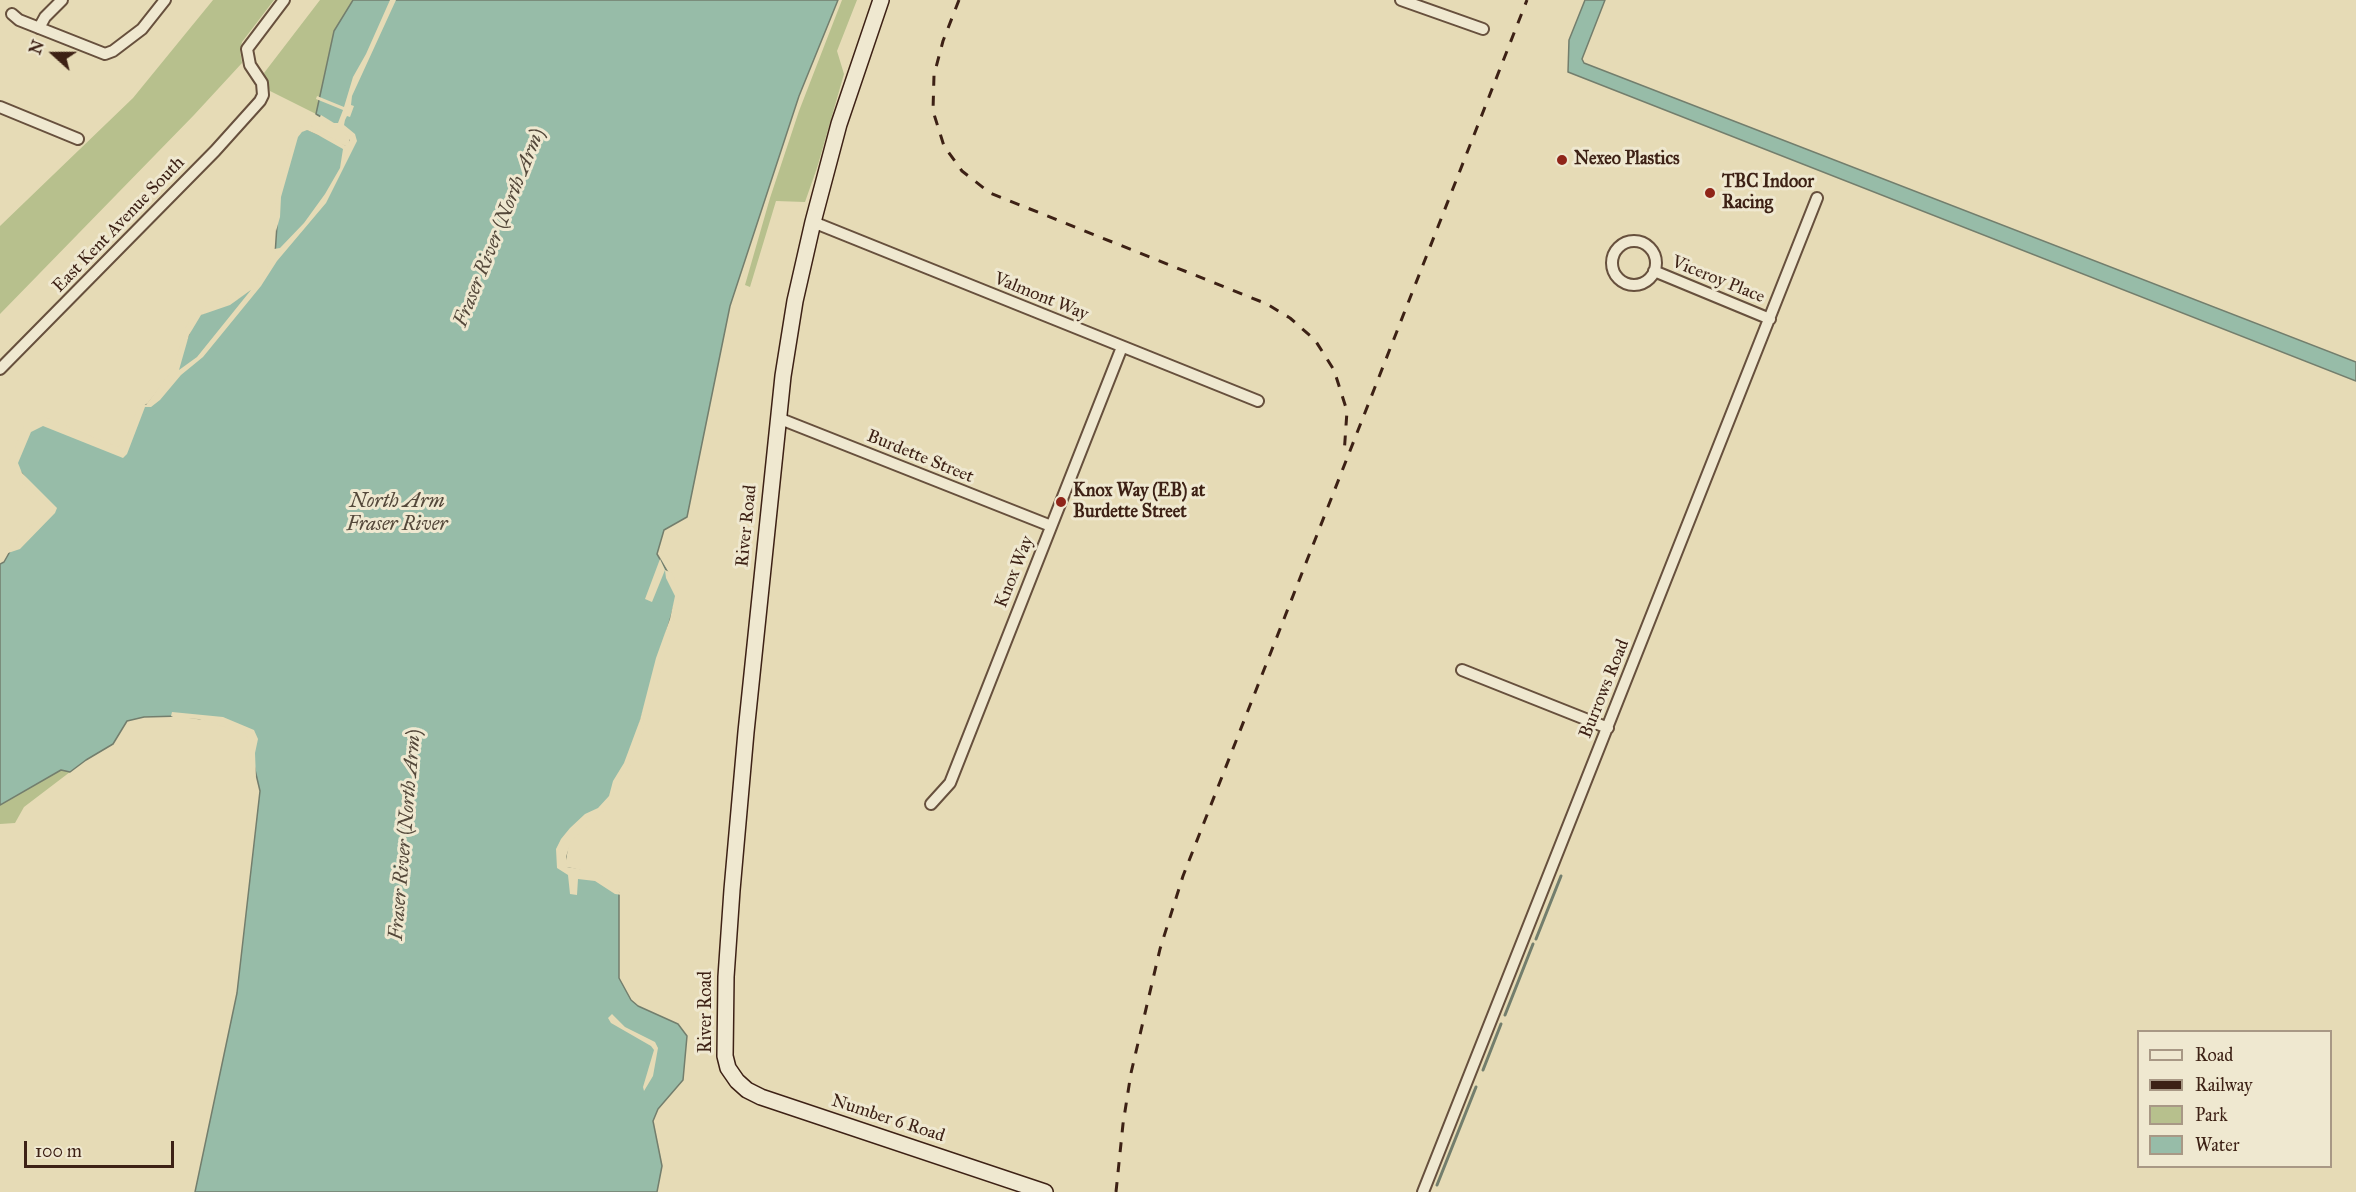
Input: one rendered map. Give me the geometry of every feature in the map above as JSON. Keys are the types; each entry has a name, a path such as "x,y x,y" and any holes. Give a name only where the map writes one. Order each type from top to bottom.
{"street":[{"path":"39,28 45,16 62,0"},
{"path":"12,14 19,20 99,53 110,52 142,29 165,0"},
{"name":"East Kent Avenue South","path":"0,369 215,151 260,101 263,90 248,60 247,49 284,0"},
{"name":"River Road","path":"728,1068 724,1041 732,890 778,418 795,301 813,222 839,124 881,0"},
{"path":"1401,0 1483,29"},
{"path":"1,109 78,139"},
{"name":"Burrows Road","path":"1423,1192 1817,198"},
{"name":"Valmont Way","path":"813,222 1258,401"},
{"name":"Viceroy Place","path":"1642,243 1652,251 1655,258 1654,271 1644,282 1629,284 1617,277 1613,270 1613,255 1622,244 1642,243"},
{"name":"Viceroy Place","path":"1654,271 1770,319"},
{"name":"Knox Way","path":"931,804 950,783 1122,347"},
{"name":"Burdette Street","path":"778,418 1051,526"},
{"path":"1462,670 1608,728"},
{"name":"Number 6 Road","path":"728,1068 742,1086 761,1097 1045,1192"}],"green space":[{"path":"213,0 274,0 242,42 240,50 242,63 0,314 0,226 133,98"},
{"path":"320,0 353,0 334,31 316,114 270,91 264,73"},
{"path":"842,0 857,0 837,51 844,74 817,168 805,202 776,201 750,287 745,285 770,198 799,111"},
{"path":"61,769 70,772 24,807 15,823 0,824 0,793"}],"water":[{"name":"North Arm Fraser River","path":"353,0 838,0 799,96 730,306 687,517 664,530 657,554 674,583 677,596 628,765 607,802 569,839 564,867 595,874 619,893 619,978 631,1000 638,1006 678,1024 687,1036 683,1080 658,1109 653,1121 662,1166 657,1192 195,1192 237,993 260,791 251,753 251,737 246,730 217,721 180,716 144,717 127,721 113,744 70,772 61,770 0,805 0,564 4,562 13,546 44,518 44,502 12,461 27,426 41,419 118,450 126,445 141,408 148,404 174,371 196,316 238,298 254,287 267,273 275,255 279,195 296,136 305,128 348,148 352,135 316,114 334,31"},
{"path":"1585,0 1605,0 1582,59 1584,63 2356,362 2356,381 1568,72 1569,40"}],"pier":[{"path":"390,0 396,0 352,96 351,105 354,106 344,125 355,134 357,141 326,203 277,261 261,286 203,357 181,375 160,400 151,407 145,407 127,454 123,458 43,426 31,432 18,463 22,473 57,508 55,513 20,549 5,554 11,544 41,516 41,503 14,477 9,462 25,424 42,416 118,447 124,443 138,407 146,405 172,370 186,327 193,314 207,306 234,298 257,281 267,269 274,249 280,248 304,223 325,194 340,168 343,149 307,130 298,137 281,197 280,217 276,231 274,218 277,194 294,134 303,126 310,125 346,146 350,137 319,119 321,115 338,123 343,110 316,99 317,96 344,107 353,77","holes":["251,290 197,357 179,370 189,335 201,315 230,305"]},
{"path":"660,559 665,570 652,602 645,599"},
{"path":"665,570 672,573 678,586 679,602 648,717 630,767 602,813 571,841 566,857 567,867 597,872 607,878 622,895 615,894 595,881 578,879 577,895 570,894 568,875 557,868 556,849 570,828 585,814 598,808 609,796 613,781 624,763 640,720 675,596 666,578"},
{"path":"172,712 223,717 254,730 258,739 255,753 256,779 245,733 198,719 175,718 171,716"},
{"path":"612,1014 625,1027 655,1042 658,1048 653,1076 644,1091 643,1087 654,1050 611,1023 608,1018"}],"waterway":[{"path":"1536,939 1561,876"},
{"path":"1505,1015 1533,944"},
{"path":"1483,1070 1501,1024"},
{"path":"1437,1185 1476,1087"}],"railway":[{"path":"959,0 943,41 934,75 933,111 944,146 962,171 990,193 1267,304 1290,318 1315,340 1334,370 1347,411 1344,455"},
{"path":"1116,1192 1131,1073 1160,949 1183,876 1527,0"}],"place":[{"name":"Nexeo Plastics","path":"1562,160"},
{"name":"TBC Indoor Racing","path":"1710,193"},
{"name":"Knox Way (EB) at Burdette Street","path":"1061,502"}],"water label":[{"name":"Fraser River (North Arm)","path":"500,228"},
{"name":"Fraser River (North Arm)","path":"406,835"}]}
